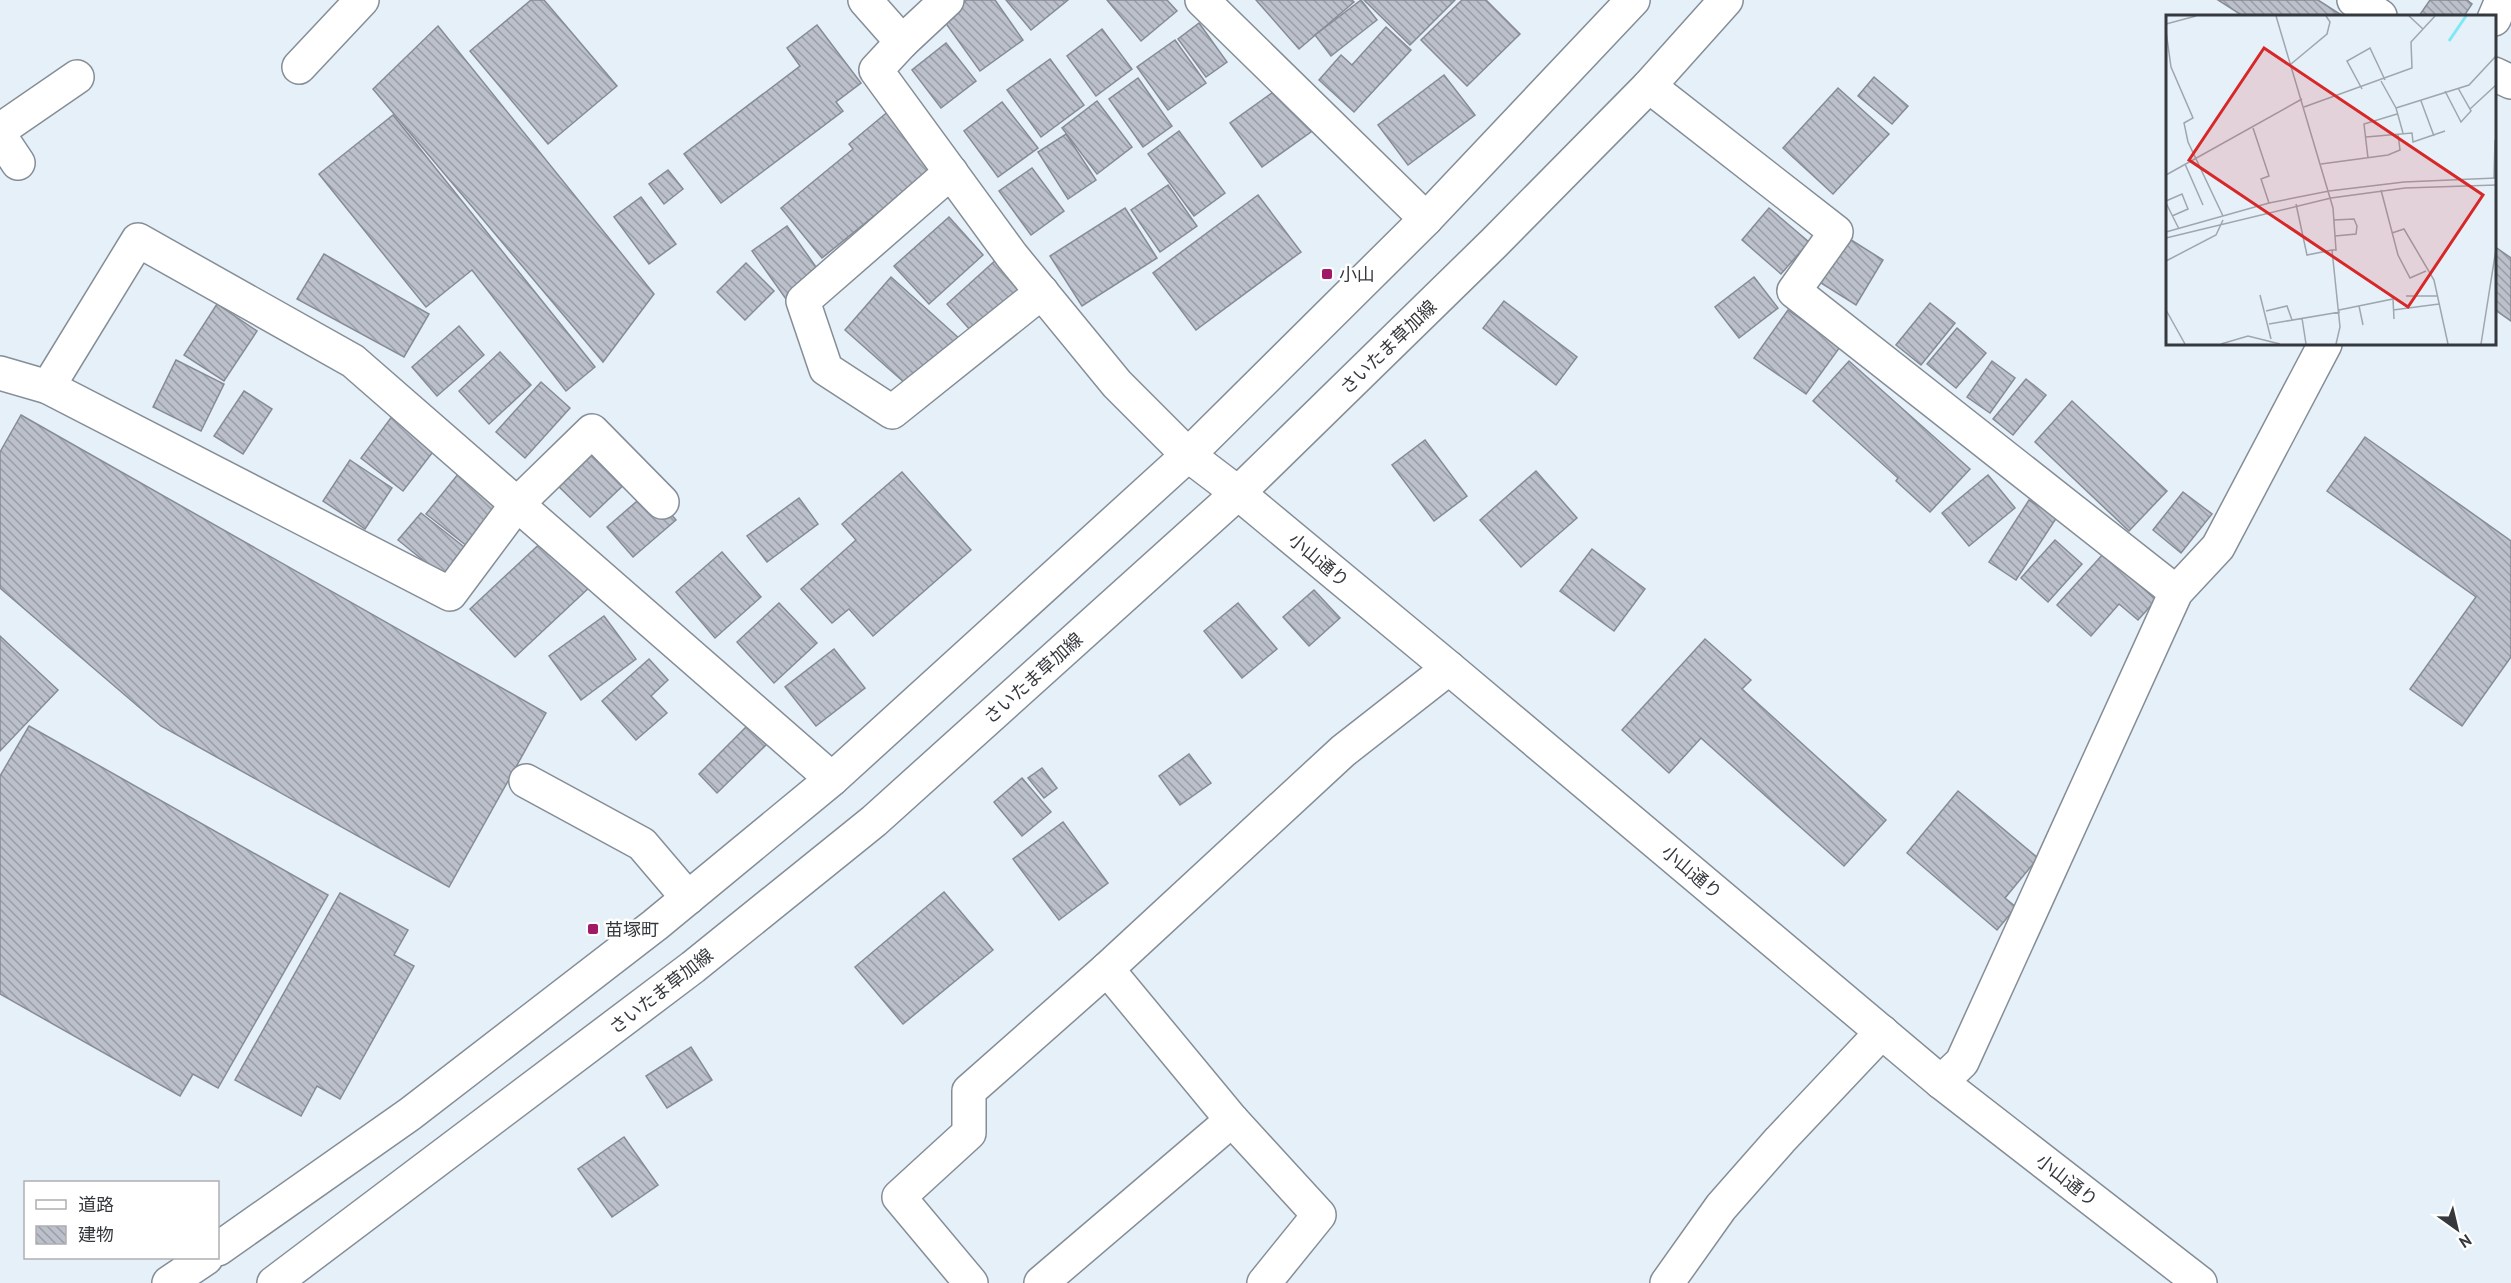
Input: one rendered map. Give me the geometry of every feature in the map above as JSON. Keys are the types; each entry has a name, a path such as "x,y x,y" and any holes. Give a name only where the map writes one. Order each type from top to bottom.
{"street":[{"path":"298,67 362,0"},
{"path":"865,0 902,42 947,0"},
{"path":"1202,0 1426,219"},
{"path":"219,1248 410,1114 688,898 832,779 1188,455 1426,219 1633,0"},
{"name":"さいたま草加線","path":"274,1283 693,967 874,821 1238,493 1494,243 1649,87 1726,0"},
{"path":"2354,0 2378,15"},
{"path":"2496,15 2502,0"},
{"name":"小山通り","path":"902,42 876,70 1042,292 1117,384 1188,455 1238,493 1449,668 1941,1082 2200,1283"},
{"path":"2496,75 2511,82"},
{"path":"0,130 77,77"},
{"path":"1649,87 1836,232 1794,291 2176,592"},
{"path":"0,136 18,163"},
{"path":"951,172 803,301 826,369 892,412 1042,292"},
{"path":"48,387 138,240 353,361 832,779"},
{"path":"1941,1082 1962,1062 2176,592 2218,547 2324,345"},
{"path":"0,372 48,387 450,594 517,504 592,431 662,502"},
{"path":"971,1283 899,1197 969,1133 969,1091 1107,969 1343,751 1449,668"},
{"path":"526,782 642,844 688,898"},
{"path":"1107,969 1232,1120 1320,1215 1264,1283"},
{"path":"1667,1283 1721,1207 1780,1140 1882,1032"},
{"path":"1041,1283 1232,1120"},
{"path":"170,1283 203,1259"}],"building":[{"path":"531,0 544,0 617,86 548,144 470,51"},
{"path":"967,0 995,0 1023,40 980,71 942,18"},
{"path":"1006,0 1068,0 1031,30"},
{"path":"1107,0 1167,0 1177,11 1141,41"},
{"path":"1256,0 1352,0 1354,2 1299,49"},
{"path":"1361,0 1377,20 1331,56 1315,35"},
{"path":"1364,0 1455,0 1410,45"},
{"path":"1462,0 1486,0 1520,34 1467,86 1421,40"},
{"path":"2218,0 2318,0 2341,15 2241,15"},
{"path":"2430,0 2467,0 2472,4 2465,15 2420,15"},
{"path":"1199,23 1227,62 1206,77 1178,39"},
{"path":"817,25 861,83 836,102 843,111 721,203 684,154 800,66 787,48"},
{"path":"438,26 654,294 603,362 373,89"},
{"path":"1386,27 1411,50 1354,112 1319,80 1341,55 1352,65"},
{"path":"1102,29 1132,69 1096,96 1067,56"},
{"path":"1175,40 1206,83 1168,110 1137,67"},
{"path":"946,43 976,81 941,108 912,70"},
{"path":"1050,59 1084,105 1041,137 1007,90"},
{"path":"1444,75 1475,115 1408,165 1378,125"},
{"path":"1874,77 1908,106 1892,124 1858,96"},
{"path":"1138,78 1172,126 1143,147 1109,99"},
{"path":"1283,85 1315,129 1262,167 1230,123"},
{"path":"1838,88 1889,134 1833,194 1783,148"},
{"path":"1097,101 1132,147 1097,174 1062,128"},
{"path":"1002,102 1038,148 998,177 964,131"},
{"path":"890,110 936,166 822,258 781,208 853,149 849,144"},
{"path":"393,115 595,367 566,391 472,270 426,307 319,174"},
{"path":"1179,131 1225,193 1194,216 1148,154"},
{"path":"1066,134 1096,180 1068,199 1038,152"},
{"path":"1032,168 1064,211 1031,235 999,191"},
{"path":"668,170 683,189 664,204 649,184"},
{"path":"1168,185 1197,226 1160,252 1131,210"},
{"path":"1258,195 1301,252 1196,330 1153,273"},
{"path":"641,197 676,244 649,264 614,217"},
{"path":"1125,208 1157,258 1082,306 1050,256"},
{"path":"1769,208 1809,242 1781,274 1742,240"},
{"path":"949,217 983,255 929,304 894,266"},
{"path":"787,226 821,274 786,299 752,251"},
{"path":"1848,238 1883,260 1856,305 1821,283"},
{"path":"2496,247 2511,258 2511,321 2496,310"},
{"path":"324,254 429,314 404,357 297,299"},
{"path":"998,258 1023,286 972,332 947,304"},
{"path":"746,263 774,291 745,320 717,292"},
{"path":"891,277 961,340 915,392 845,330"},
{"path":"1754,277 1778,308 1739,338 1715,307"},
{"path":"1504,301 1577,357 1556,385 1483,328"},
{"path":"1930,303 1955,323 1921,365 1896,345"},
{"path":"217,304 257,331 224,381 184,355"},
{"path":"1788,310 1840,347 1806,394 1754,358"},
{"path":"459,326 484,355 437,396 412,367"},
{"path":"1957,328 1986,353 1956,388 1927,364"},
{"path":"500,352 531,385 489,424 459,391"},
{"path":"176,360 224,384 201,431 153,407"},
{"path":"1849,361 1970,469 1930,512 1896,481 1898,478 1813,401"},
{"path":"1992,361 2015,378 1990,413 1967,397"},
{"path":"2026,379 2046,395 2013,435 1993,419"},
{"path":"541,382 570,408 525,458 496,432"},
{"path":"244,391 272,409 243,454 214,436"},
{"path":"2072,401 2167,491 2129,531 2035,442"},
{"path":"396,411 439,444 403,491 361,458"},
{"path":"21,415 546,713 449,887 161,726 0,588 0,452"},
{"path":"2365,437 2511,541 2511,657 2462,726 2410,689 2476,597 2327,491"},
{"path":"595,440 632,477 590,517 553,481"},
{"path":"1425,440 1467,496 1434,521 1392,465"},
{"path":"350,460 392,488 365,529 323,501"},
{"path":"463,468 508,505 472,550 426,514"},
{"path":"1536,471 1577,518 1521,567 1480,520"},
{"path":"902,472 971,550 873,636 849,609 832,623 801,589 856,540 842,524"},
{"path":"1988,475 2015,508 1969,546 1942,513"},
{"path":"650,490 676,520 633,557 607,527"},
{"path":"2183,492 2212,514 2181,553 2153,530"},
{"path":"799,498 818,524 767,562 747,536"},
{"path":"2029,500 2057,517 2016,580 1989,562"},
{"path":"421,513 468,550 445,578 398,540"},
{"path":"547,537 592,585 515,657 470,609"},
{"path":"2055,540 2082,564 2048,602 2021,578"},
{"path":"1592,549 1645,589 1614,631 1560,591"},
{"path":"722,552 761,597 715,638 676,592"},
{"path":"2104,553 2156,600 2138,620 2119,604 2091,636 2057,605"},
{"path":"1314,590 1340,618 1309,646 1283,617"},
{"path":"779,603 817,643 774,683 737,642"},
{"path":"1238,603 1277,649 1242,678 1204,631"},
{"path":"604,616 636,659 581,700 549,656"},
{"path":"0,636 58,690 0,751"},
{"path":"1705,639 1751,680 1742,689 1886,820 1844,866 1701,738 1669,773 1622,730"},
{"path":"834,649 865,688 816,726 785,687"},
{"path":"649,659 668,680 651,696 667,713 636,740 602,701"},
{"path":"751,722 770,741 717,793 699,774"},
{"path":"29,726 328,895 218,1088 193,1074 180,1096 0,994 0,776"},
{"path":"1189,754 1211,783 1180,805 1159,776"},
{"path":"1042,768 1057,788 1044,798 1028,778"},
{"path":"1022,778 1051,812 1022,836 994,802"},
{"path":"1958,791 2038,858 2005,898 2016,907 1997,930 1907,853"},
{"path":"1063,822 1108,883 1059,920 1013,859"},
{"path":"944,892 993,950 903,1024 855,967"},
{"path":"340,893 408,930 394,955 414,966 340,1099 317,1086 301,1116 235,1080"},
{"path":"691,1047 712,1080 667,1108 646,1076"},
{"path":"624,1137 658,1185 612,1217 578,1169"}],"place":[{"name":"小山","path":"1327,274"},
{"name":"苗塚町","path":"593,929"}]}
